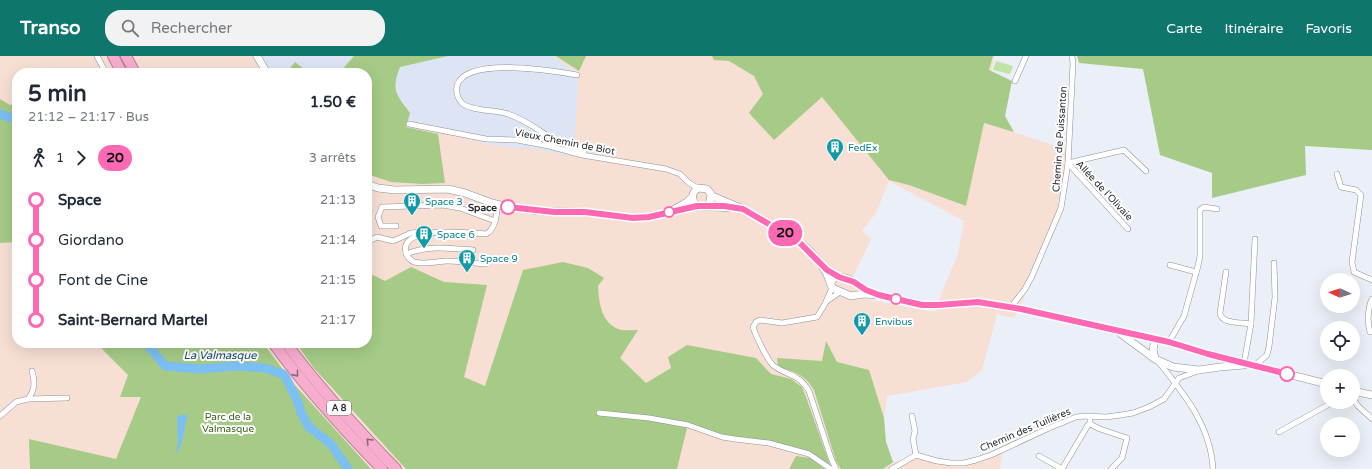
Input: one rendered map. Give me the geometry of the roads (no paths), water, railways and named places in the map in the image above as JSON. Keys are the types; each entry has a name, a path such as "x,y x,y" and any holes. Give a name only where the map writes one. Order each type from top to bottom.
{"highway":[{"path":"113,56 119,68"},
{"path":"126,56 132,68"},
{"name":"A 8","path":"277,348 309,390 334,419 382,469"},
{"name":"A 8","path":"290,348 341,411 396,469"}],"main road":[{"path":"252,56 258,68"},
{"path":"257,56 264,68"},
{"path":"372,186 395,190 457,190 498,205 539,211 585,212 633,218 649,217 697,206 724,206 743,209"},
{"path":"671,211 687,202 695,192 707,189 712,196 743,209 796,240 823,267 839,277 854,282 866,290 879,295 922,305 978,302 1011,308 1169,342 1208,354 1320,382"},
{"path":"695,192 694,202 697,206"},
{"path":"706,206 710,202 712,196"},
{"path":"823,267 831,286 840,292 852,296 864,294 879,295"},
{"path":"831,286 834,278 839,277"},
{"path":"857,295 859,285"},
{"path":"1116,330 1155,359 1173,367 1202,370 1249,364"},
{"path":"1155,339 1153,350 1155,359"},
{"path":"1202,370 1209,363 1208,354"},
{"path":"1360,392 1372,395"}],"street":[{"path":"97,56 103,68"},
{"path":"1015,82 1026,56"},
{"name":"Chemin de Puissanton","path":"1011,308 1025,289 1032,276 1061,208 1068,163 1073,63 1072,56"},
{"path":"577,75 519,66 488,67 465,75 458,83 457,94 460,101 466,106 517,117 563,144 598,156"},
{"name":"Vieux Chemin de Biot","path":"409,124 493,140 517,140 549,146 582,155 598,156 672,170 684,176 695,192"},
{"path":"1068,163 1124,150 1146,171"},
{"name":"Allée de l'Olivaie","path":"1068,163 1128,229"},
{"path":"1337,174 1342,187 1356,190 1361,195 1352,262 1354,272 1372,280"},
{"path":"396,226 381,226 378,217 382,207 442,205 460,208 495,221"},
{"path":"372,240 377,237 393,241 413,233 427,232 486,234 493,228 498,205"},
{"path":"1169,342 1184,316 1200,256 1200,210 1204,207 1217,209"},
{"path":"427,232 417,236 406,245 406,254 410,259 418,262 450,261 485,264"},
{"path":"1255,239 1249,364 1267,355 1269,347 1275,297 1274,263"},
{"path":"406,254 435,247 473,250"},
{"path":"1170,265 1196,272"},
{"path":"1226,272 1220,317 1224,320 1251,324"},
{"path":"831,286 826,302 817,317 782,323 760,320 756,322 753,327 765,354 772,365 795,376 804,383 809,391 836,469"},
{"path":"826,302 840,292"},
{"path":"1372,299 1370,304 1368,326 1370,332 1372,332"},
{"path":"1155,359 1175,383 1197,415 1206,432 1211,451 1213,469"},
{"name":"Chemin des Tuilières","path":"916,454 943,462 964,463 992,455 1076,417 1106,417 1121,415 1148,407 1164,399 1179,378 1202,370"},
{"path":"28,399 35,385 32,371"},
{"path":"0,416 16,402 28,399 67,398"},
{"path":"1360,408 1372,419"},
{"path":"1280,432 1321,409"},
{"path":"599,413 649,418 688,425 722,437 770,443 809,454 831,469"},
{"path":"892,469 916,454 913,439 915,431 912,416"},
{"path":"1039,456 1062,469 1090,424 1090,416"},
{"path":"1090,424 1127,438 1122,458 1111,469"}],"water":[{"path":"181,415 188,415 183,439 180,448 176,453 178,442 177,417"}],"waterway":[{"name":"La Valmasque","path":"0,114 12,118"},
{"name":"La Valmasque","path":"150,348 165,366 200,369 237,366 265,368 283,374 309,427 331,444 348,469"}],"place":[{"name":"FedEx","path":"835,162"},
{"name":"Space","path":"508,207"},
{"name":"Space 3","path":"412,216"},
{"name":"Space 6","path":"424,249"},
{"name":"Space 9","path":"467,273"},
{"name":"Envibus","path":"862,336"}],"park label":[{"name":"Parc de la Valmasque","path":"228,422"}]}
